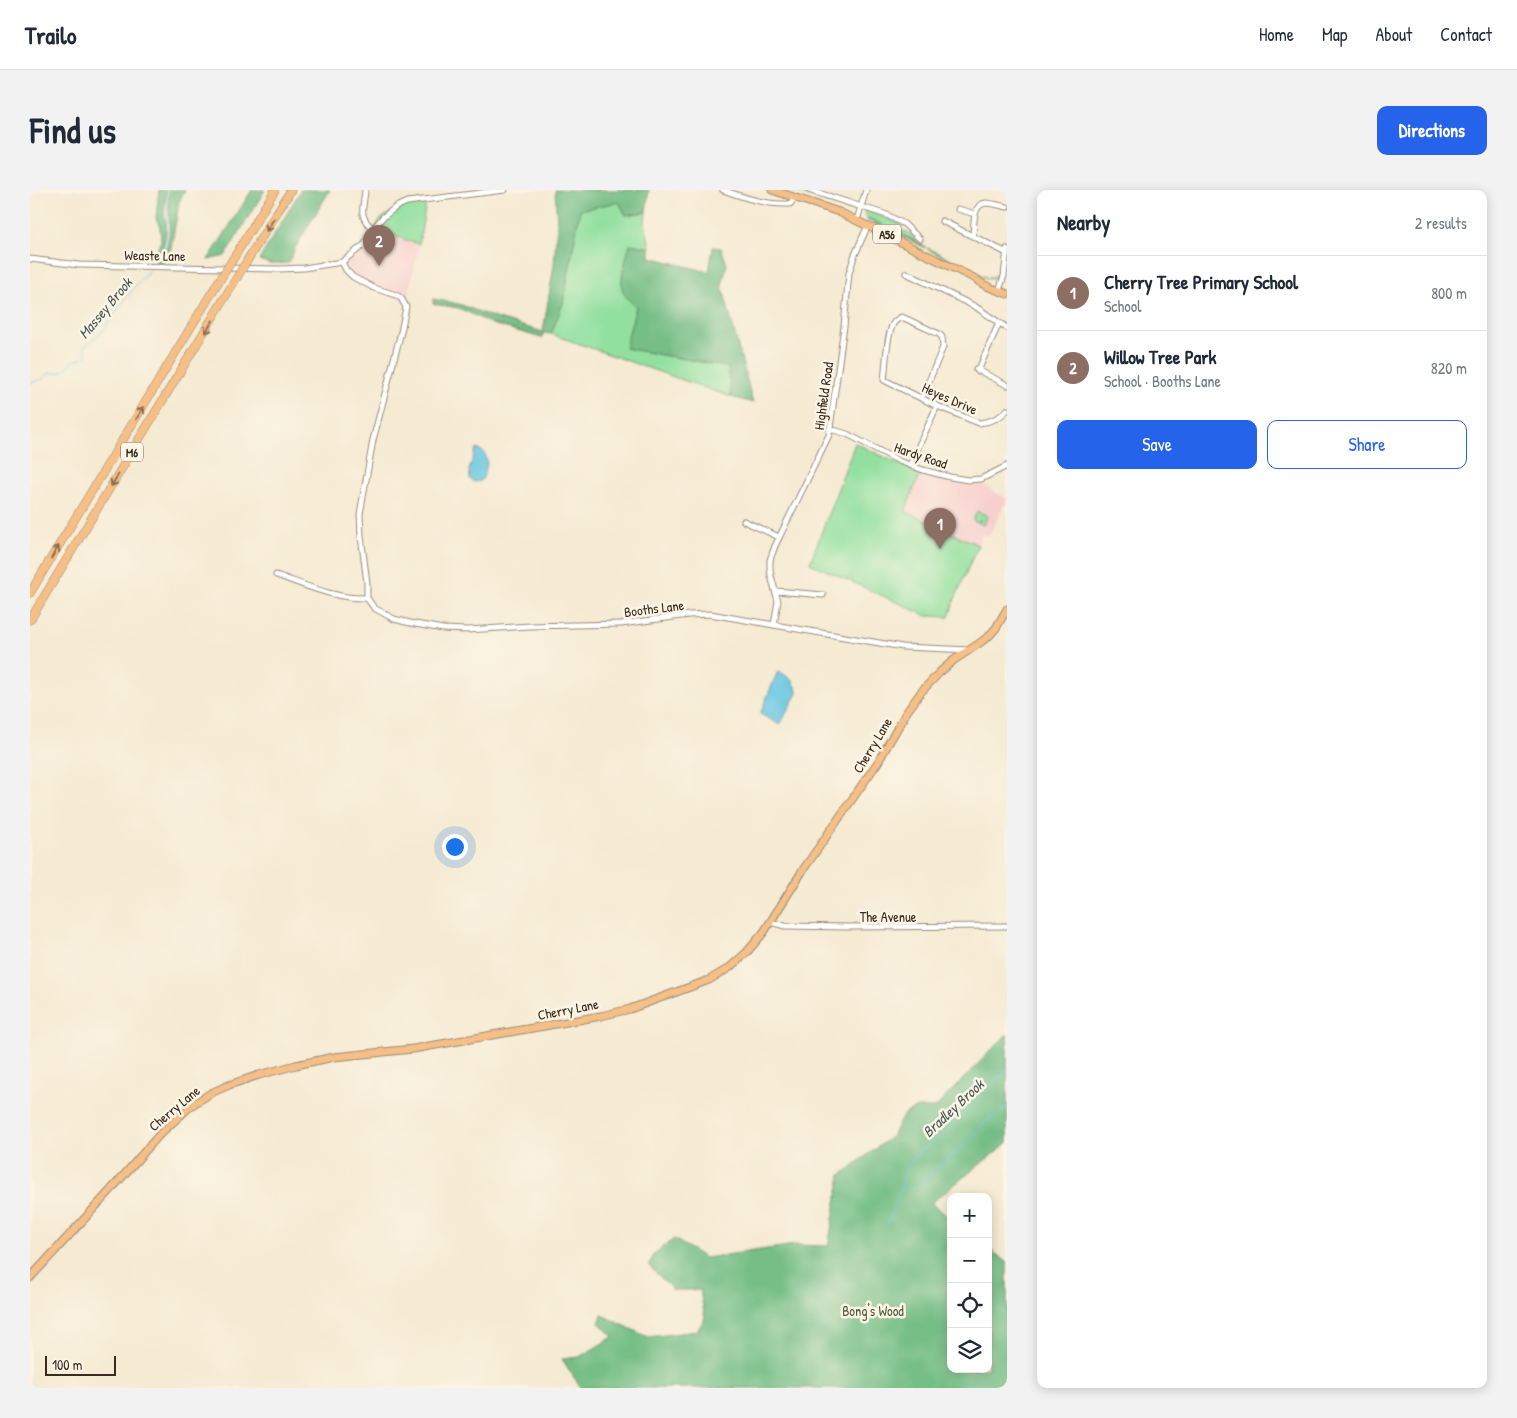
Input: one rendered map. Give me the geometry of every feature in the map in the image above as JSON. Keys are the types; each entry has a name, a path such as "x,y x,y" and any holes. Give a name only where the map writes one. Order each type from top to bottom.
{"highway":[{"name":"M6","path":"30,593 275,190"},
{"name":"M6","path":"30,620 291,190"}],"main road":[{"name":"A56","path":"772,190 832,209 976,278 980,278 990,283 992,287 1007,294"},
{"name":"Cherry Lane","path":"30,1278 160,1134 192,1105 211,1093 229,1085 259,1075 324,1059 472,1040 601,1016 630,1009 708,980 729,968 747,952 764,932 802,870 873,768 921,692 954,660 984,641 993,632 1007,609"}],"street":[{"path":"365,190 362,217 373,228"},
{"path":"442,190 442,198"},
{"path":"276,575 325,592 367,598 367,583 360,536 360,514 373,440 406,307 401,298 396,295 374,288 353,277 346,270 342,262 365,244 373,228 382,218 396,207 407,202 505,190"},
{"path":"723,190 770,204 791,204 795,198"},
{"path":"809,190 898,220 920,239"},
{"path":"856,220 866,190"},
{"path":"973,236 975,214 980,205 985,203 1007,207"},
{"path":"958,209 975,214"},
{"path":"942,221 1006,253"},
{"name":"Highfield Road","path":"774,625 778,606 776,591 770,576 770,560 779,537 827,442 844,326 849,273 868,225"},
{"path":"1000,290 1004,276 1007,249"},
{"name":"Weaste Lane","path":"30,259 80,265 279,270 342,262"},
{"path":"906,273 976,307 1007,328"},
{"name":"Heyes Drive","path":"922,398 943,346 942,337 902,317 893,324 884,380 937,406 979,423 986,423 996,419 1007,410"},
{"path":"999,323 977,370 1007,385"},
{"path":"910,466 937,406"},
{"name":"Hardy Road","path":"830,429 847,434 910,466 950,477 975,480 988,476 1007,466"},
{"path":"744,521 779,537"},
{"path":"776,591 823,595"},
{"name":"Booths Lane","path":"367,598 374,608 394,619 443,629 467,630 521,626 620,624 710,614 903,647 970,650"},
{"path":"950,649 954,660"},
{"name":"The Avenue","path":"770,922 785,926 812,927 1007,926"}],"shaded area":[{"path":"373,229 419,244 406,307 401,298 362,283 342,262 365,244"},
{"path":"920,474 948,482 969,485 982,484 1007,499 989,536 982,534 949,617 927,616 887,598 903,554 905,511"}],"green space":[{"path":"159,190 166,190 164,214 166,224 163,246 155,261 154,258 161,241 160,227 156,218"},
{"path":"169,190 185,190 179,202 171,248 162,264 156,264 168,241"},
{"path":"252,190 265,190 225,256 208,260"},
{"path":"301,190 330,190 295,248 289,263 270,264 259,260"},
{"path":"555,190 649,190 646,212 626,215 619,202 580,210 563,303 551,334 543,333 542,338 492,324 459,308 433,304 433,299 459,304 495,318 543,332 554,265 557,223"},
{"path":"788,190 798,192 803,190 856,207 850,211"},
{"path":"407,202 426,203 419,244 373,229 382,218"},
{"path":"619,202 626,215 646,212 645,222 650,248 630,244 628,299 636,307 625,348 728,367 731,397 551,334 563,303 580,209"},
{"path":"865,210 900,224 902,226 901,231 908,232 920,243 866,217 864,214"},
{"path":"868,219 926,247 867,220"},
{"path":"630,244 650,248 650,257 709,272 713,247 721,248 727,264 722,285 753,403 731,397 728,367 625,348 636,307 626,296 622,288 623,272"},
{"path":"928,248 988,278 1000,271 996,278 988,279"},
{"path":"855,443 920,474 905,511 978,545 949,617 927,616 810,563"},
{"path":"977,511 988,516 983,525 979,523 980,519 978,523 973,520"},
{"name":"Bong's Wood","path":"1007,1034 1007,1143 931,1203 947,1216 947,1373 992,1373 992,1251 1007,1262 1007,1388 581,1388 562,1359 579,1357 613,1337 599,1323 602,1315 648,1337 697,1331 705,1318 700,1290 673,1290 649,1266 654,1254 674,1239 705,1258 795,1245 828,1246 841,1175 892,1136 904,1114 917,1108 935,1108"}],"water":[{"path":"476,449 484,453 487,462 481,481 474,482 470,479 469,470"},
{"path":"781,672 794,683 797,693 780,725 760,714 777,673"}],"waterway":[{"name":"Massey Brook","path":"155,263 161,254 166,236 167,190"},
{"name":"Massey Brook","path":"30,383 43,379 49,373 63,372 73,361 83,358 87,354 84,347 102,332 124,300 149,270"},
{"name":"Bradley Brook","path":"887,1226 902,1186 903,1176 916,1154 951,1128 1007,1070"},
{"name":"Bradley Brook","path":"903,1187 916,1187 928,1178 969,1142 988,1120 1007,1107"}],"place":[{"name":"Willow Tree Park","path":"379,266"},
{"name":"Cherry Tree Primary School","path":"940,549"}]}
